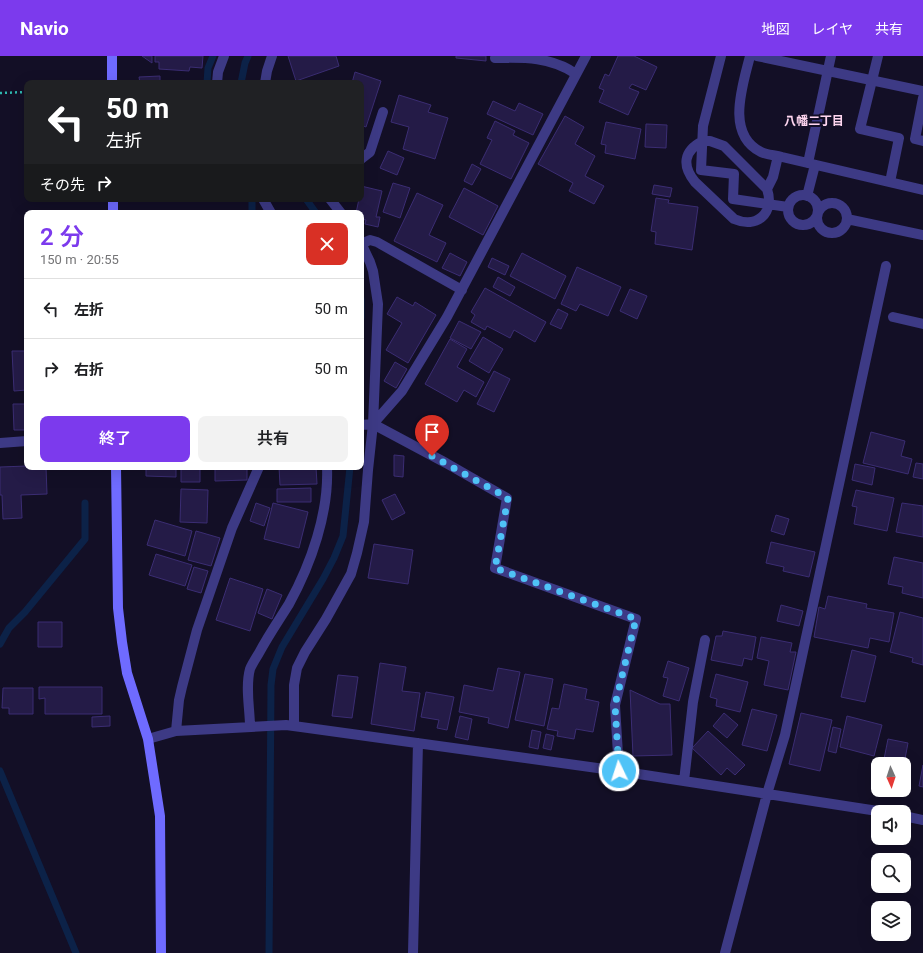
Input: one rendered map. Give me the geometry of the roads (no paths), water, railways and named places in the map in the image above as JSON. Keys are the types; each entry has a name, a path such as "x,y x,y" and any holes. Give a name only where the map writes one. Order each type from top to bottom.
{"street":[{"path":"112,56 112,80"},
{"path":"217,80 218,72 224,56"},
{"path":"266,80 272,56"},
{"path":"367,424 402,391 462,290 586,56"},
{"path":"721,56 703,126 701,170 734,174 733,199 788,207"},
{"path":"750,56 739,102 741,127 747,139 761,152 923,190"},
{"path":"757,56 923,91"},
{"path":"807,196 811,164 831,56"},
{"path":"878,56 860,129 899,138 890,182"},
{"path":"495,58 532,58 548,61 569,69 576,74"},
{"path":"923,98 915,139 923,141"},
{"path":"364,157 370,152 382,112"},
{"path":"703,141 710,141 724,146 766,189 769,196 769,204 767,211 762,217 749,223 734,219 695,182 687,170 687,155 691,149 703,141"},
{"path":"766,189 773,177 778,156"},
{"path":"788,207 790,217 793,221 802,225 811,223 818,215 823,207 833,204 842,207 845,211 845,225 842,229 834,233 824,231 818,224 818,215 817,205 815,201 807,196 797,196 788,207"},
{"path":"332,202 339,210"},
{"path":"846,219 923,235"},
{"path":"364,243 370,240 377,242 462,290"},
{"path":"290,726 294,685 298,668 305,652 351,574 364,522 368,470 367,424 378,304 373,271 364,250"},
{"path":"725,953 767,794 785,735 886,266"},
{"path":"893,317 923,324"},
{"path":"367,424 446,463 508,498 495,568 636,619 615,705 619,771"},
{"path":"0,443 24,441"},
{"path":"116,470 118,608 127,673 148,739 160,816 162,953"},
{"path":"176,731 179,700 197,630 232,528 258,470"},
{"path":"253,727 249,690 251,668 270,633 289,603 316,541 323,511 327,470"},
{"path":"684,781 693,702 704,640"},
{"path":"148,739 176,731 290,726 619,771 871,810"},
{"path":"413,953 418,743"},
{"path":"911,817 923,820"}],"waterway":[{"path":"207,80 208,68 213,56"},
{"path":"242,80 248,56"},
{"path":"252,202 252,210"},
{"path":"308,202 314,210"},
{"path":"269,953 271,685 273,669 282,647 323,579 343,536 350,470"},
{"path":"0,644 9,628 25,612 85,539 85,503"},
{"path":"0,771 76,953"}],"district":[{"name":"八幡二丁目","path":"814,121"}]}
